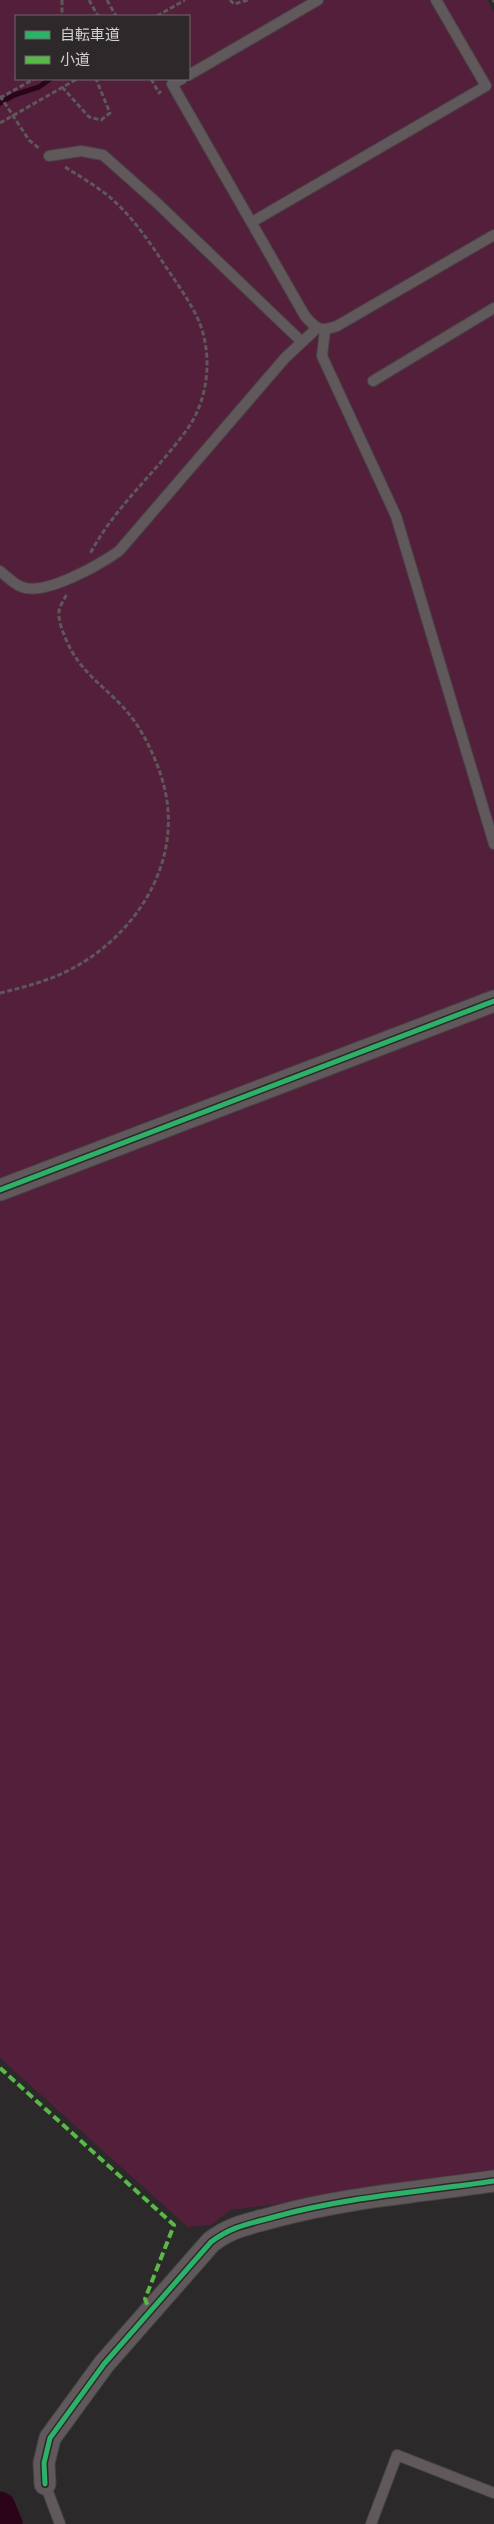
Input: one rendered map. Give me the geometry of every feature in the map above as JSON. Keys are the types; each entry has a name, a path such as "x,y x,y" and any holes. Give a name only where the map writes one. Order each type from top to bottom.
{"street":[{"path":"0,1190 494,1001"},
{"path":"45,2484 44,2463 50,2438 104,2364 211,2242 227,2230 299,2210 361,2198 494,2181"}],"lane":[{"path":"190,74 318,0"},
{"path":"252,222 486,86 436,0"},
{"path":"180,80 172,84 305,316 321,329 322,356 396,516 494,844"},
{"path":"49,156 81,150 103,155 156,202 302,342"},
{"path":"0,571 22,588 50,587 102,562 118,551 284,358 302,342 321,329 337,326 494,235"},
{"path":"373,381 494,308"},
{"path":"371,2524 396,2455 494,2493"},
{"path":"45,2484 60,2524"}],"path":[{"path":"62,0 62,15"},
{"path":"88,0 97,15"},
{"path":"107,0 115,15"},
{"path":"159,15 185,0"},
{"path":"230,0 234,4 248,0"},
{"path":"0,98 32,80"},
{"path":"0,123 75,80"},
{"path":"62,87 89,117 101,120 110,113 96,80"}],"shaded area":[{"path":"0,0 487,0 494,12 494,2176 231,2210 211,2225 188,2227 0,2058"}],"waterway":[{"path":"0,103 14,95 39,87 49,80"},
{"path":"0,2507 7,2524"}],"marked path":[{"path":"0,2068 174,2225 145,2299 150,2311"}],"cycle path":[{"path":"0,1190 494,1001"},
{"path":"45,2484 44,2463 50,2438 104,2364 211,2242 234,2229 249,2224 328,2204 494,2181"}]}
